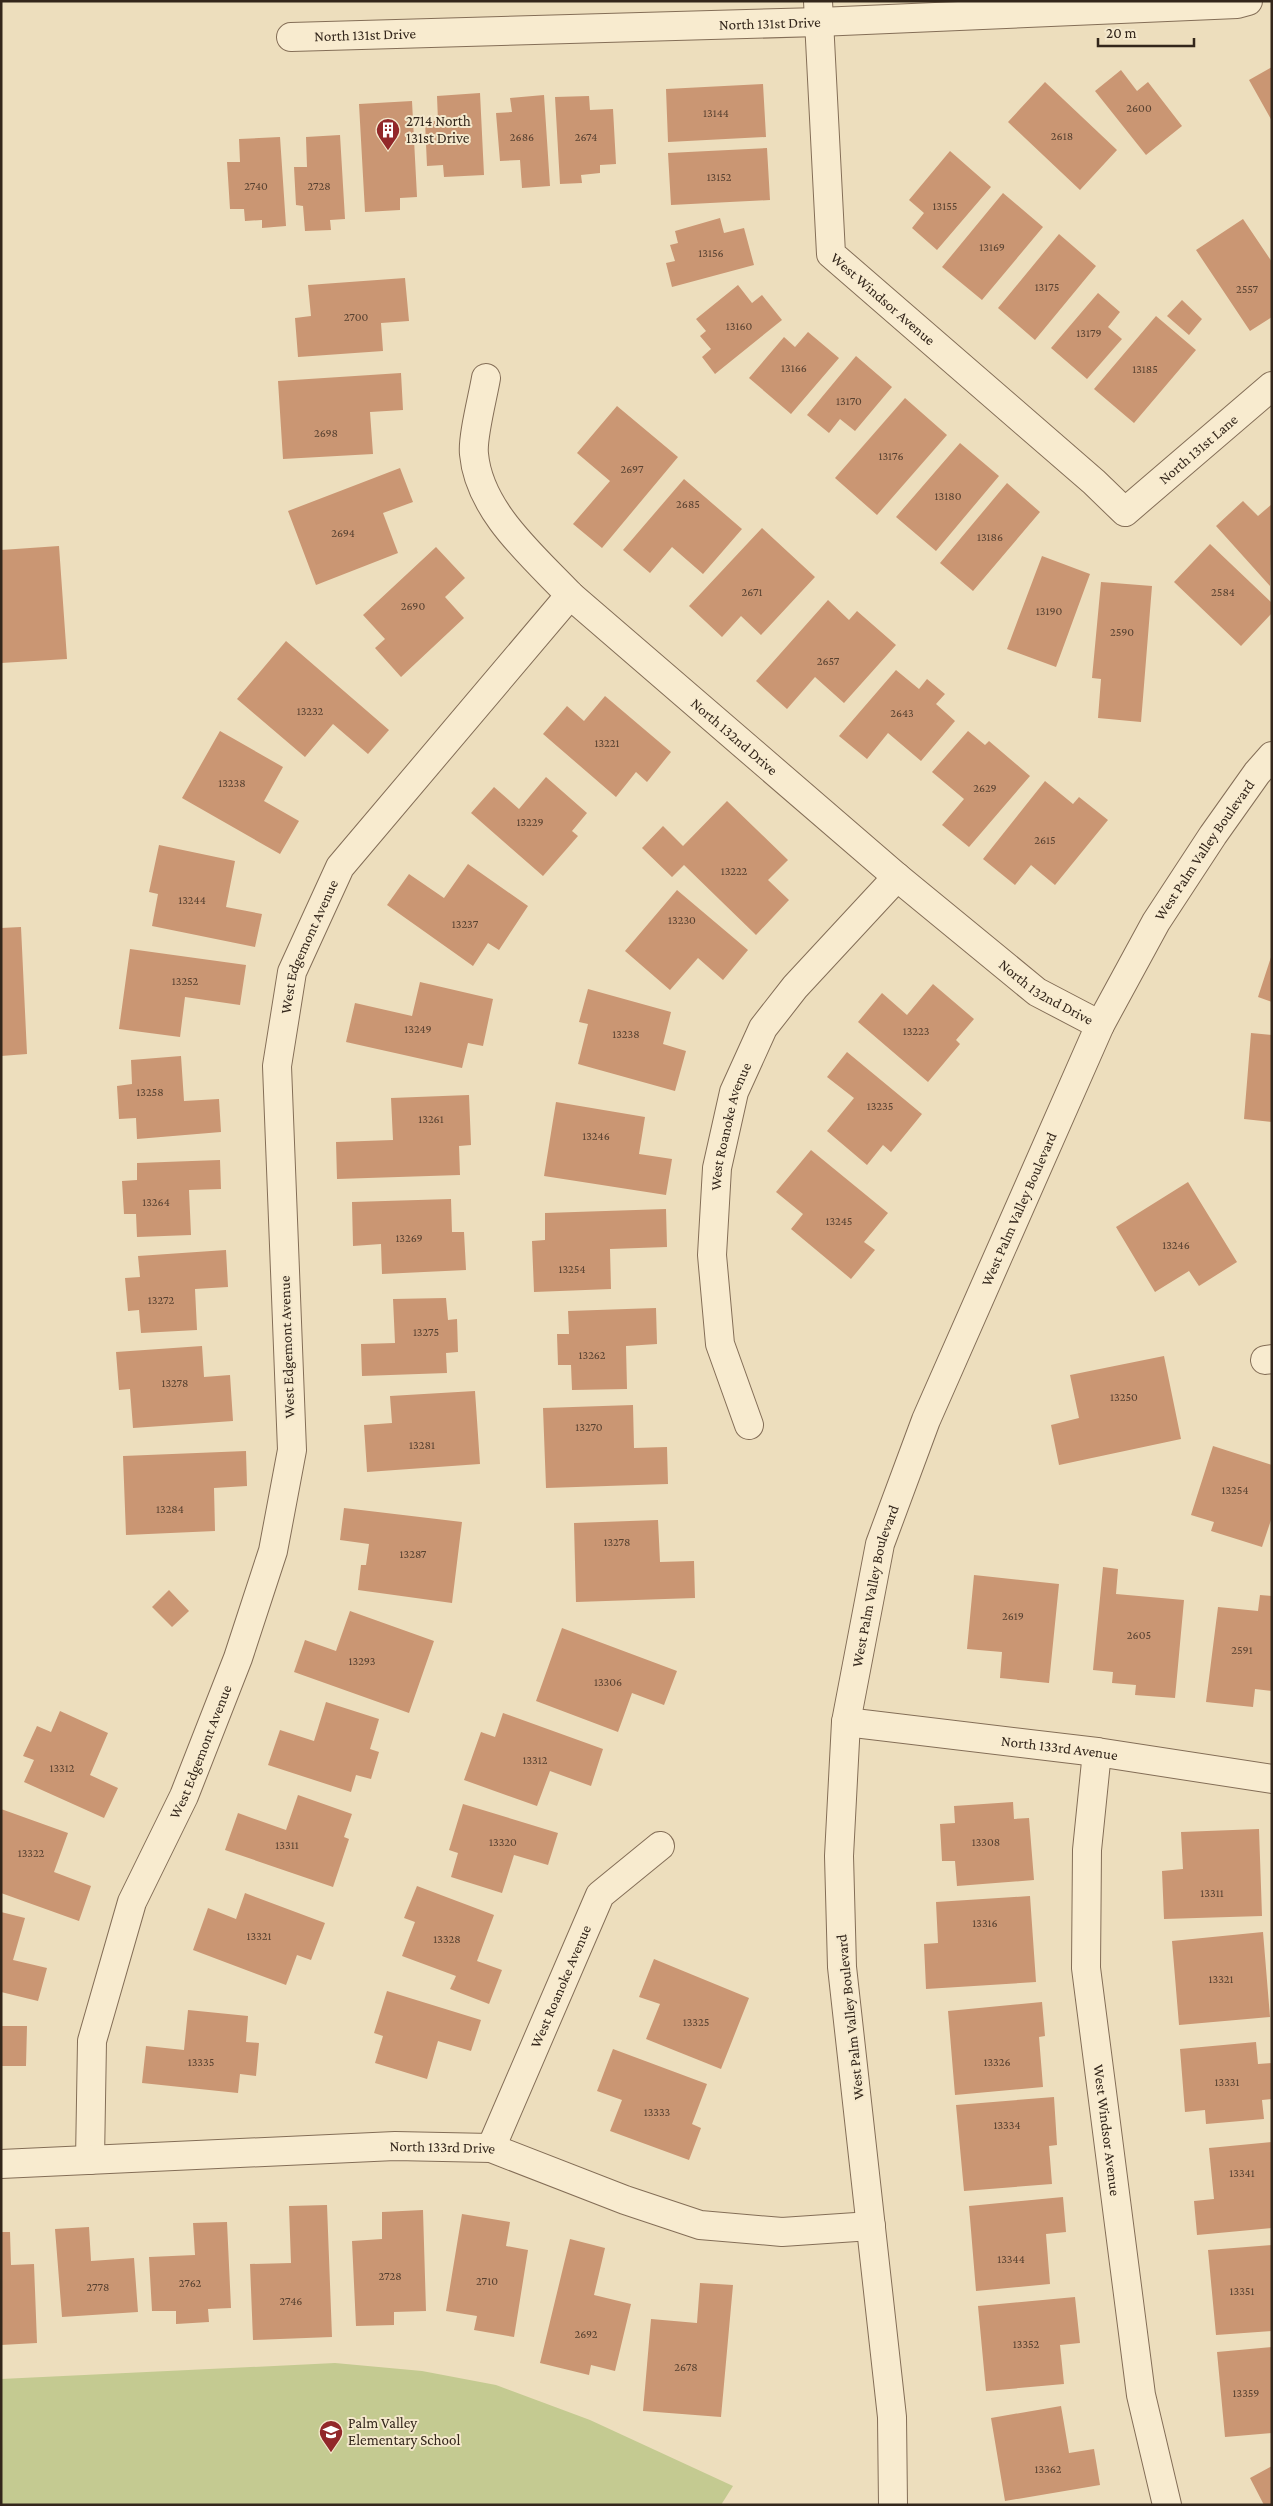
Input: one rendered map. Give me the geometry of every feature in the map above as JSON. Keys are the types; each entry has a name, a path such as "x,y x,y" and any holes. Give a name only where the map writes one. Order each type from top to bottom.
{"street":[{"name":"North 131st Drive","path":"291,37 818,12 1227,4 1248,1"},
{"name":"West Windsor Avenue","path":"818,12 831,254 1094,482 1125,512"},
{"name":"North 132nd Drive","path":"486,378 474,454 482,485 496,511 525,548 570,595 897,877 1037,992 1100,1025"},
{"name":"North 131st Lane","path":"1125,512 1272,386"},
{"name":"West Edgemont Avenue","path":"90,2160 92,2040 132,1902 184,1796 238,1658 273,1551 292,1450 277,1066 292,972 340,867 570,595"},
{"name":"West Palm Valley Boulevard","path":"893,2505 892,2417 842,1966 839,1856 846,1722 880,1544 926,1420 1100,1025 1156,922 1213,835 1257,773 1272,756"},
{"name":"West Roanoke Avenue","path":"750,1425 720,1344 712,1255 717,1168 734,1092 763,1028 795,987 897,877"},
{"name":"North 133rd Avenue","path":"846,1722 1097,1752 1272,1779"},
{"name":"West Windsor Avenue","path":"1097,1752 1087,1850 1086,1968 1141,2396 1167,2505"},
{"name":"West Roanoke Avenue","path":"491,2148 600,1895 660,1846"},
{"name":"North 133rd Drive","path":"1,2164 395,2146 491,2148 625,2200 700,2225 782,2232 872,2226"}],"green space":[{"name":"Palm Valley Elementary School","path":"335,2363 422,2371 496,2385 590,2420 733,2486 721,2505 1,2505 1,2379"}],"building":[{"path":"1272,67 1272,121 1249,80"},
{"path":"1121,70 1137,91 1148,82 1182,126 1146,155 1095,91"},
{"path":"1045,82 1117,150 1080,190 1008,122"},
{"path":"763,84 766,137 668,142 666,89"},
{"path":"480,93 484,175 444,177 443,165 427,166 425,121 438,121 437,96"},
{"path":"544,95 550,186 522,188 520,160 500,161 496,113 512,112 510,98"},
{"path":"589,96 590,110 613,109 616,164 600,165 600,173 581,175 582,183 560,184 555,97"},
{"name":"2714 North 131st Drive","path":"412,101 417,197 400,198 400,210 365,212 359,104"},
{"path":"340,135 345,219 330,220 331,230 305,231 303,206 296,205 294,167 307,167 306,137"},
{"path":"280,137 286,226 262,228 262,220 245,221 244,209 230,209 227,162 240,162 239,139"},
{"path":"767,148 770,200 671,205 668,153"},
{"path":"950,151 991,187 937,250 912,228 924,213 909,200"},
{"path":"1003,193 1043,227 982,300 942,267"},
{"path":"720,218 724,233 744,228 754,265 672,287 666,263 675,261 670,245 678,243 675,231"},
{"path":"1243,219 1272,262 1272,317 1250,331 1196,250"},
{"path":"1059,234 1096,266 1035,340 998,308"},
{"path":"405,278 409,321 381,323 383,351 298,357 295,318 311,316 308,285"},
{"path":"738,285 752,303 762,295 782,320 715,374 702,357 711,349 700,336 706,331 696,319"},
{"path":"1098,293 1120,312 1108,327 1122,339 1087,379 1051,348"},
{"path":"1182,300 1202,319 1189,335 1167,316"},
{"path":"1156,316 1196,350 1134,423 1094,389"},
{"path":"808,332 839,358 791,414 749,378 784,337 795,347"},
{"path":"856,356 892,387 855,431 840,419 829,433 807,415"},
{"path":"401,373 403,410 370,412 373,454 283,459 278,381"},
{"path":"905,398 947,435 877,515 835,478"},
{"path":"617,406 678,457 602,548 573,524 610,481 577,453"},
{"path":"960,443 999,476 936,551 896,517"},
{"path":"400,468 413,502 383,513 398,553 316,585 288,511"},
{"path":"684,479 742,529 703,574 672,547 650,573 623,550"},
{"path":"1007,483 1040,512 973,591 940,563"},
{"path":"1243,501 1258,516 1272,504 1270,586 1216,526"},
{"path":"762,528 815,577 761,635 741,616 722,637 689,606"},
{"path":"1210,544 1272,603 1272,613 1241,646 1174,582"},
{"path":"59,546 67,659 1,663 1,550"},
{"path":"436,547 465,578 445,597 464,618 401,677 375,648 385,639 363,615"},
{"path":"1042,556 1090,574 1056,667 1007,649"},
{"path":"1101,582 1152,586 1141,722 1098,718 1101,679 1092,678"},
{"path":"828,600 849,620 857,611 896,645 844,703 815,677 787,709 756,681"},
{"path":"286,641 389,730 368,754 333,724 305,757 237,699"},
{"path":"896,670 919,689 927,679 945,694 936,704 955,721 921,761 888,733 867,759 839,736"},
{"path":"605,696 671,752 647,782 636,772 616,797 543,734 567,706 584,721"},
{"path":"220,731 283,767 264,801 299,821 280,854 182,798"},
{"path":"968,731 985,745 989,741 1030,776 969,847 942,825 964,799 932,772"},
{"path":"546,777 587,813 572,831 578,836 543,876 471,813 494,787 519,809"},
{"path":"1045,781 1073,804 1079,797 1108,820 1055,885 1031,865 1015,885 983,859"},
{"path":"727,801 788,860 768,880 789,900 756,935 684,865 672,877 642,848 663,826 683,846"},
{"path":"159,845 235,861 226,907 262,914 255,947 152,926 158,894 149,892"},
{"path":"468,864 528,906 499,950 488,943 473,966 387,905 409,874 444,898"},
{"path":"677,890 748,950 723,980 698,958 670,990 625,951"},
{"path":"21,927 27,1054 1,1056 1,928"},
{"path":"130,949 246,965 240,1005 185,997 180,1037 119,1029"},
{"path":"1272,954 1272,1002 1258,997"},
{"path":"420,982 493,999 483,1046 468,1043 462,1068 346,1042 355,1003 412,1016"},
{"path":"933,984 974,1019 956,1040 960,1044 928,1082 858,1022 882,993 907,1015"},
{"path":"588,989 671,1012 663,1044 686,1051 675,1091 578,1064 588,1024 579,1022"},
{"path":"1251,1033 1272,1035 1272,1122 1244,1119"},
{"path":"847,1052 922,1114 891,1152 883,1145 867,1165 827,1131 854,1098 827,1077"},
{"path":"181,1056 184,1101 219,1099 221,1132 137,1139 136,1118 119,1119 117,1086 132,1084 131,1060"},
{"path":"469,1095 471,1145 459,1146 460,1175 337,1179 336,1142 393,1140 391,1098"},
{"path":"556,1102 645,1117 639,1154 672,1159 666,1195 544,1176"},
{"path":"811,1150 888,1213 864,1242 875,1250 851,1279 791,1229 803,1214 776,1192"},
{"path":"220,1160 221,1189 189,1190 191,1235 137,1237 136,1214 124,1214 122,1181 137,1180 137,1163"},
{"path":"1188,1182 1237,1262 1199,1286 1189,1271 1155,1292 1116,1227"},
{"path":"451,1199 452,1232 464,1232 466,1270 382,1274 381,1244 353,1246 352,1202"},
{"path":"666,1209 667,1247 610,1249 611,1289 534,1292 532,1241 545,1240 545,1213"},
{"path":"226,1250 228,1287 195,1289 197,1330 141,1333 139,1310 128,1311 125,1278 140,1277 138,1256"},
{"path":"446,1298 448,1320 457,1319 458,1352 446,1353 447,1373 362,1376 361,1344 395,1343 393,1299"},
{"path":"656,1308 657,1344 626,1346 627,1389 572,1390 571,1365 558,1365 557,1334 569,1334 568,1311"},
{"path":"202,1346 204,1377 230,1375 233,1421 133,1428 130,1389 119,1390 116,1352"},
{"path":"1164,1356 1181,1439 1059,1465 1051,1425 1079,1418 1070,1375"},
{"path":"475,1391 480,1464 367,1472 364,1425 392,1423 390,1396"},
{"path":"633,1405 634,1448 667,1447 668,1484 546,1488 543,1408"},
{"path":"1213,1446 1272,1465 1272,1517 1262,1547 1211,1531 1214,1522 1191,1515"},
{"path":"246,1451 247,1486 214,1488 215,1531 126,1535 123,1456"},
{"path":"344,1508 462,1522 452,1603 358,1590 361,1565 366,1565 369,1544 340,1540"},
{"path":"658,1520 660,1562 694,1561 695,1598 576,1602 574,1523"},
{"path":"1103,1567 1118,1569 1116,1594 1184,1600 1175,1698 1135,1695 1136,1685 1112,1683 1113,1672 1093,1670"},
{"path":"974,1575 1059,1584 1049,1683 1000,1678 1002,1652 967,1649"},
{"path":"169,1590 189,1611 172,1627 152,1607"},
{"path":"1260,1595 1272,1596 1272,1691 1255,1689 1253,1707 1206,1702 1218,1607 1258,1611"},
{"path":"350,1611 434,1641 409,1713 294,1672 305,1640 336,1651"},
{"path":"562,1628 677,1671 664,1705 632,1693 618,1732 536,1701"},
{"path":"326,1702 379,1719 370,1749 379,1752 371,1779 356,1775 351,1792 268,1765 280,1730 314,1741"},
{"path":"60,1711 108,1733 90,1775 118,1788 104,1818 24,1782 34,1760 23,1756 37,1726 51,1732"},
{"path":"503,1713 603,1749 591,1786 550,1771 537,1806 464,1780 481,1732 495,1737"},
{"path":"298,1795 352,1814 344,1837 349,1839 333,1887 225,1850 238,1813 286,1830"},
{"path":"1013,1802 1014,1819 1029,1818 1034,1880 957,1886 955,1861 942,1861 940,1824 955,1823 954,1806"},
{"path":"463,1804 558,1833 548,1865 514,1855 502,1893 451,1877 458,1853 449,1850"},
{"path":"1,1809 68,1833 54,1872 91,1886 79,1921 1,1893"},
{"path":"1259,1829 1262,1916 1164,1919 1162,1871 1183,1869 1181,1832"},
{"path":"417,1886 494,1915 477,1961 502,1970 489,2004 450,1989 456,1976 402,1956 415,1922 404,1918"},
{"path":"245,1893 325,1923 311,1960 297,1955 286,1985 193,1950 208,1908 236,1919"},
{"path":"1030,1896 1036,1982 926,1989 924,1944 938,1943 936,1902"},
{"path":"1,1912 25,1918 13,1960 47,1968 38,2001 1,1992"},
{"path":"1263,1932 1270,2017 1179,2025 1172,1941"},
{"path":"654,1959 749,1998 721,2069 646,2039 660,2004 639,1997"},
{"path":"387,1991 481,2020 471,2051 438,2041 427,2079 375,2063 383,2036 374,2033"},
{"path":"1042,2002 1045,2036 1039,2037 1043,2087 955,2095 948,2011"},
{"path":"188,2010 248,2016 246,2042 259,2043 256,2076 240,2074 238,2093 142,2083 146,2046 184,2050"},
{"path":"1,2026 27,2026 26,2066 1,2066"},
{"path":"1256,2042 1258,2064 1272,2063 1272,2099 1262,2100 1264,2119 1206,2124 1205,2110 1185,2112 1180,2049"},
{"path":"613,2049 707,2084 692,2124 701,2128 689,2160 610,2131 622,2100 597,2091"},
{"path":"1054,2097 1057,2145 1049,2146 1052,2184 964,2191 956,2105"},
{"path":"1272,2142 1272,2228 1197,2235 1194,2201 1214,2199 1209,2148"},
{"path":"1063,2197 1066,2232 1046,2234 1050,2284 976,2291 969,2206"},
{"path":"327,2205 332,2337 253,2340 250,2264 291,2263 289,2206"},
{"path":"423,2210 426,2311 394,2312 394,2325 356,2326 352,2241 382,2239 382,2212"},
{"path":"462,2214 510,2222 506,2246 528,2250 514,2337 474,2330 477,2316 446,2311"},
{"path":"227,2222 231,2308 208,2309 209,2322 176,2324 176,2311 152,2311 149,2257 195,2255 193,2223"},
{"path":"89,2227 91,2261 134,2258 138,2312 62,2317 55,2229"},
{"path":"1,2232 10,2232 11,2265 34,2264 37,2343 1,2345"},
{"path":"570,2239 605,2248 594,2295 631,2304 615,2371 591,2365 589,2375 540,2363"},
{"path":"1272,2245 1272,2331 1216,2335 1208,2250"},
{"path":"700,2283 733,2285 721,2417 643,2411 651,2319 697,2323"},
{"path":"1075,2297 1080,2343 1060,2345 1064,2384 986,2391 978,2306"},
{"path":"1272,2347 1272,2433 1225,2437 1217,2352"},
{"path":"1061,2406 1069,2453 1094,2449 1100,2485 1005,2501 991,2418"},
{"path":"1272,2466 1272,2505 1264,2505 1250,2478"}],"place":[{"name":"2714 North 131st Drive","path":"388,151"},
{"name":"Palm Valley Elementary School","path":"331,2453"}]}
